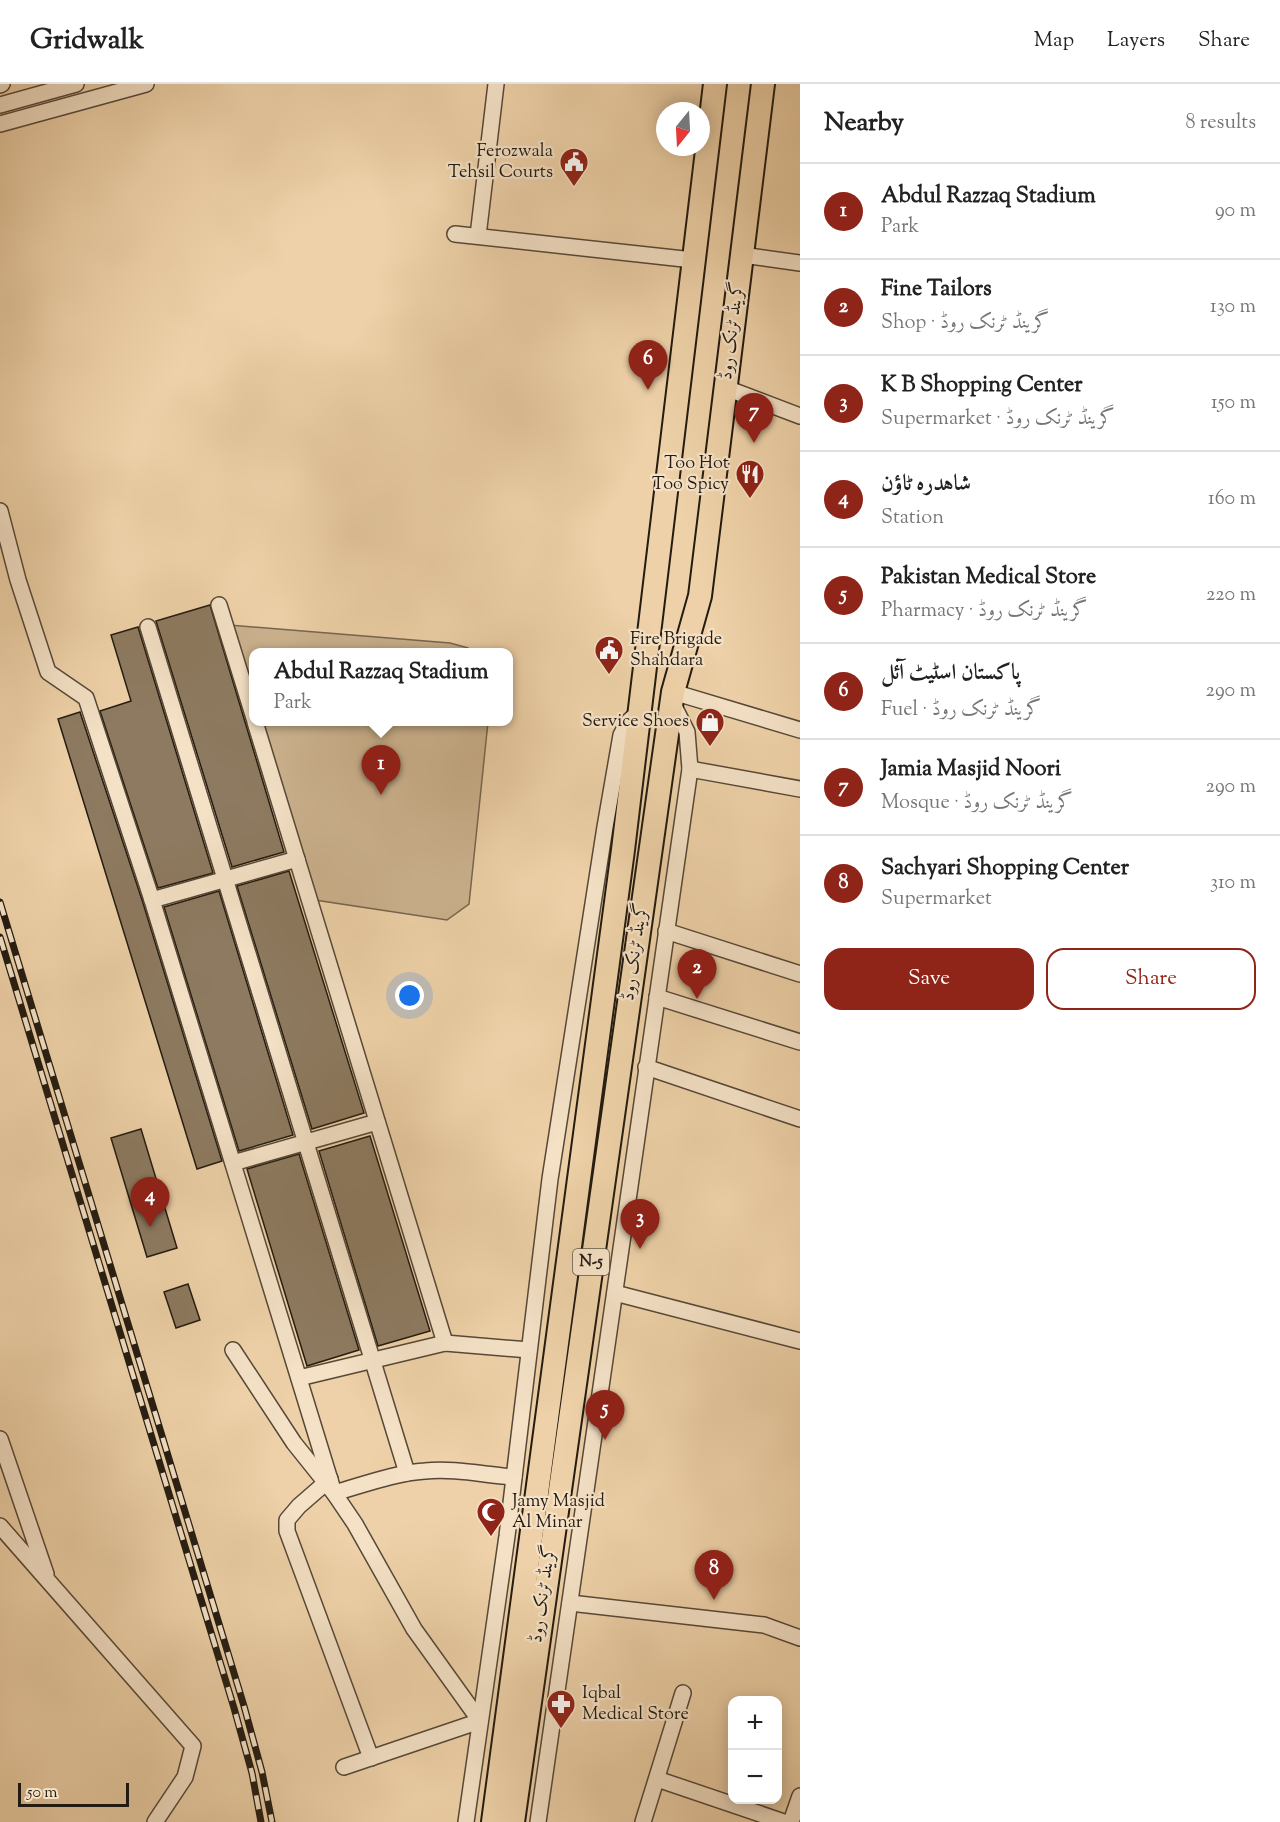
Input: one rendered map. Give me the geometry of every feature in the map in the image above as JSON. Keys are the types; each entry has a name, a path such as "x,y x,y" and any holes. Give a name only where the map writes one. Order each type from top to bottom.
{"highway":[{"name":"گرینڈ ٹرنک روڈ","path":"493,1822 567,1279 640,711 715,84"},
{"name":"گرینڈ ٹرنک روڈ","path":"513,1822 672,697 700,596 763,84"}],"street":[{"path":"0,105 76,84"},
{"path":"0,124 146,84"},
{"path":"478,236 496,84"},
{"path":"455,234 693,260"},
{"path":"742,255 800,263"},
{"path":"726,388 800,416"},
{"path":"0,510 18,580 48,672 86,698 152,900 299,1378 329,1485"},
{"path":"219,605 249,704"},
{"path":"148,627 407,1473"},
{"path":"672,697 800,730"},
{"path":"538,1822 690,769 687,732 672,697"},
{"path":"466,1822 514,1477 550,1179 605,827 621,735 629,721 640,711"},
{"path":"256,726 445,1343"},
{"path":"690,769 800,789"},
{"path":"152,900 297,859"},
{"path":"666,931 800,974"},
{"path":"657,996 800,1042"},
{"path":"646,1067 800,1119"},
{"path":"233,1163 377,1122"},
{"path":"615,1293 800,1341"},
{"path":"299,1378 445,1343 529,1350"},
{"path":"233,1350 294,1443 329,1485 355,1524 414,1629 480,1721"},
{"path":"0,1439 49,1583"},
{"path":"371,1758 287,1531 287,1520 299,1506 329,1485 440,1470 514,1477"},
{"path":"0,1526 193,1746 185,1777 155,1822"},
{"path":"570,1603 765,1625 800,1638"},
{"path":"643,1822 683,1693"},
{"path":"344,1767 480,1721"},
{"path":"657,1779 783,1822"},
{"path":"791,1822 800,1796"}],"shaded area":[{"path":"229,625 450,643 468,648 249,648 249,689"},
{"path":"260,726 488,726 469,904 447,920 315,900"}],"building":[{"path":"210,605 284,852 232,867 156,621"},
{"path":"138,627 213,873 158,888 100,711 131,701 111,635"},
{"path":"80,712 143,903 222,1161 197,1169 58,719"},
{"path":"289,871 364,1113 312,1129 237,886"},
{"path":"219,891 293,1135 239,1151 164,907"},
{"path":"141,1129 177,1248 147,1257 111,1138"},
{"path":"370,1136 430,1331 378,1346 319,1151"},
{"path":"299,1154 359,1350 307,1366 247,1169"},
{"path":"188,1284 200,1320 176,1328 164,1292"}],"railway":[{"path":"0,902 244,1706 262,1772 272,1822"},
{"path":"0,937 234,1708 252,1773 261,1822"}],"place":[{"name":"Ferozwala Tehsil Courts","path":"574,188"},
{"name":"پاکستان اسٹیٹ آئل","path":"648,390"},
{"name":"Jamia Masjid Noori","path":"754,443"},
{"name":"Too Hot Too Spicy","path":"750,500"},
{"name":"Fire Brigade Shahdara","path":"609,676"},
{"name":"Service Shoes","path":"710,748"},
{"name":"Abdul Razzaq Stadium","path":"381,795"},
{"name":"Fine Tailors","path":"697,999"},
{"name":"شاہدرہ ٹاؤن","path":"150,1227"},
{"name":"K B Shopping Center","path":"640,1249"},
{"name":"Pakistan Medical Store","path":"605,1440"},
{"name":"Jamy Masjid Al Minar","path":"491,1538"},
{"name":"Sachyari Shopping Center","path":"714,1600"},
{"name":"Iqbal Medical Store","path":"561,1730"}]}
